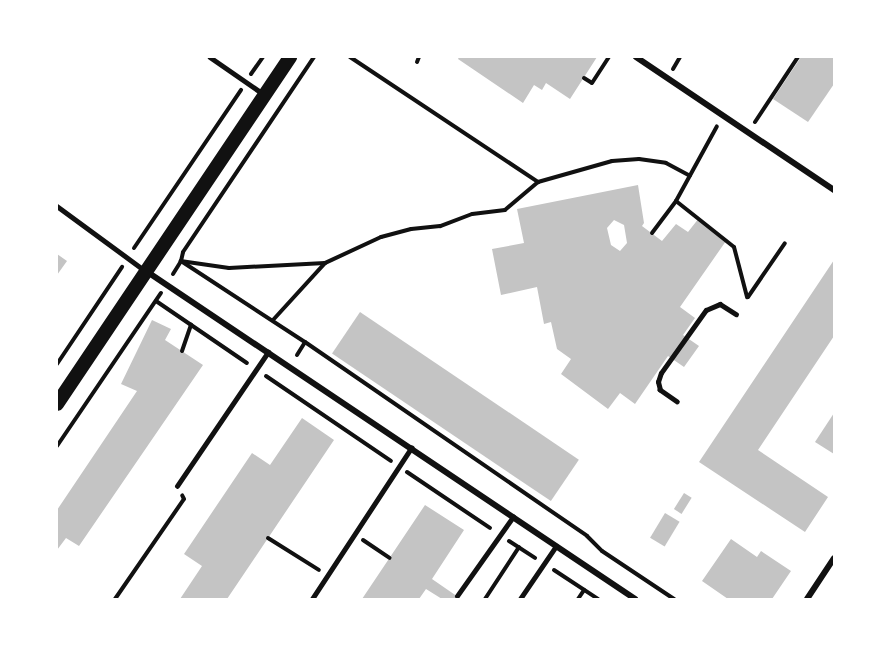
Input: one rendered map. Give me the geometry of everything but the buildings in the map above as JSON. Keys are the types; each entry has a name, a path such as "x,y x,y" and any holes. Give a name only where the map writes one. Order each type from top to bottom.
{"main road":[{"path":"57,404 290,57"}],"street":[{"path":"636,57 834,190"},
{"path":"146,271 635,599"},
{"path":"807,599 834,558"}],"lane":[{"path":"210,57 265,95"},
{"path":"57,207 146,271"},
{"path":"677,402 660,390 658,382 661,373 706,310 720,304 736,314"},
{"path":"177,486 268,352"},
{"path":"312,599 411,448"},
{"path":"457,596 513,517"},
{"path":"520,599 556,546"}],"path":[{"path":"58,361 263,57"},
{"path":"57,446 156,301 182,261 183,252 314,57"},
{"path":"350,57 538,182"},
{"path":"584,78 592,83 609,57"},
{"path":"755,122 798,57"},
{"path":"652,233 676,201 724,116"},
{"path":"182,261 229,268 325,262 381,237 440,226 472,214 505,210 538,182 612,161 639,159 666,163 690,176"},
{"path":"676,201 734,247 747,297 785,243"},
{"path":"182,261 273,320 674,599"},
{"path":"273,320 325,262"},
{"path":"156,301 519,548 598,599"},
{"path":"182,351 191,325"},
{"path":"297,355 305,342"},
{"path":"325,416 329,410"},
{"path":"115,599 184,499 177,486"},
{"path":"268,538 327,575"},
{"path":"375,548 390,558"},
{"path":"485,599 519,548"},
{"path":"578,599 584,590"}]}
